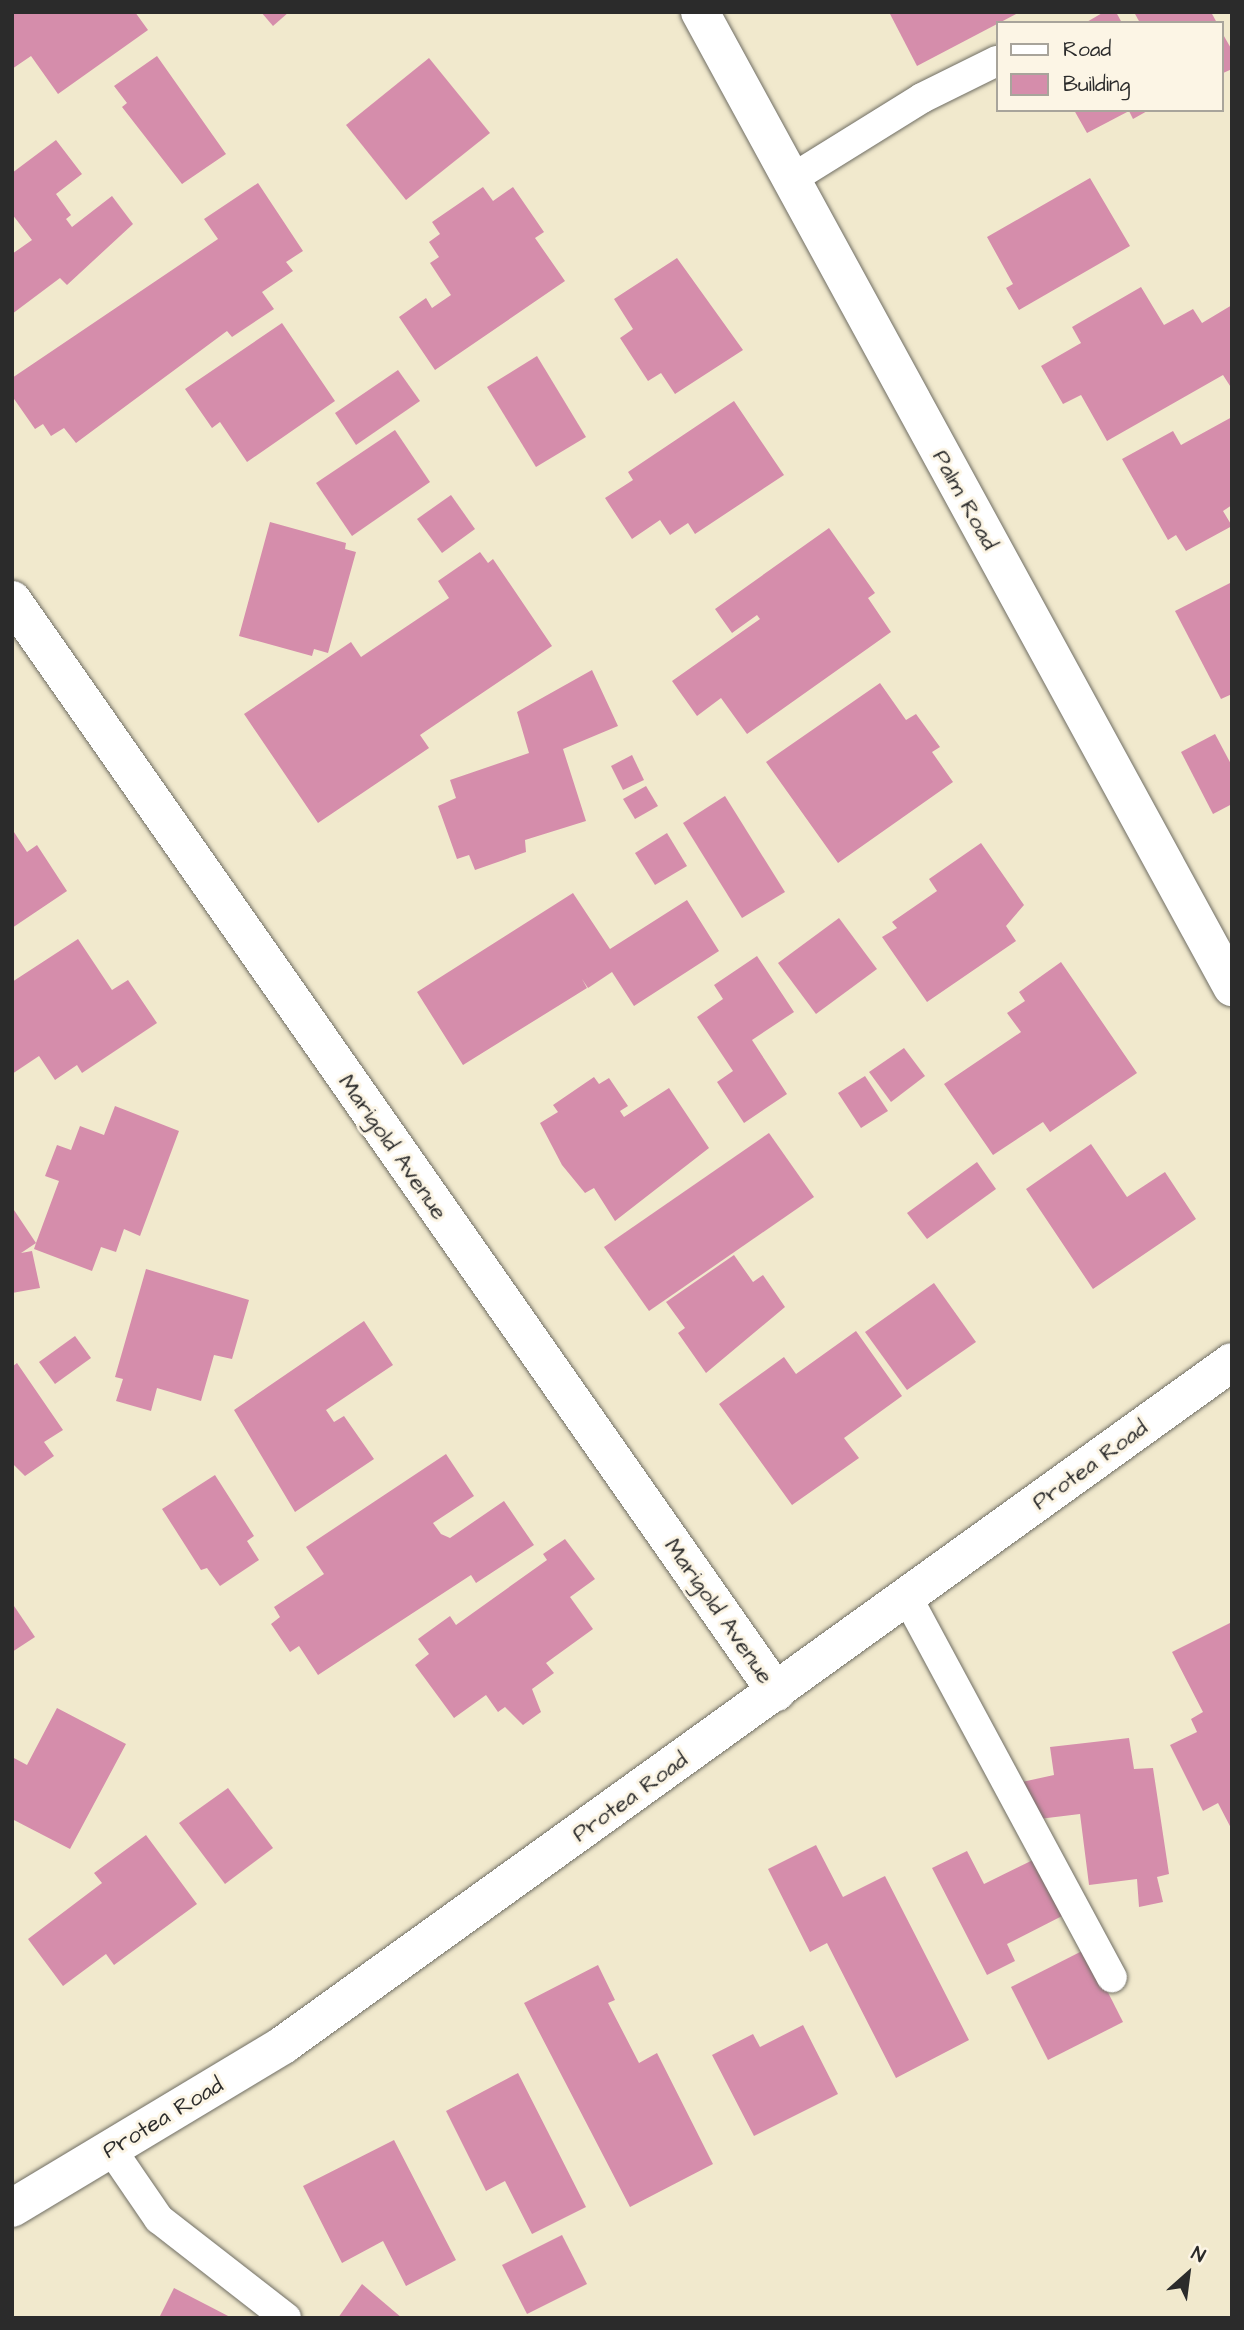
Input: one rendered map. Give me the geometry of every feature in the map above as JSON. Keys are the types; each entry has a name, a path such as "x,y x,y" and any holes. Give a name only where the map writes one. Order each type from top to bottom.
{"street":[{"name":"Palm Road","path":"699,12 1232,987"},
{"name":"Marigold Avenue","path":"12,600 776,1692"},
{"name":"Protea Road","path":"12,2208 283,2045 1232,1362"}],"lane":[{"path":"790,180 922,98 996,61"},
{"path":"907,1597 1112,1977"},
{"path":"111,2149 159,2219 286,2318"}],"building":[{"path":"12,12 135,12 148,30 58,94 31,56 12,69"},
{"path":"261,12 289,12 273,26"},
{"path":"889,12 1020,12 1003,21 996,21 996,25 917,66"},
{"path":"1104,12 1116,12 1121,21 1088,21"},
{"path":"1134,12 1211,12 1216,21 1139,21"},
{"path":"1223,34 1232,50 1232,69 1223,73"},
{"path":"157,56 226,154 182,184 122,107 127,103 114,86"},
{"path":"429,58 490,133 406,200 346,125"},
{"path":"1075,112 1127,112 1087,133"},
{"path":"1130,112 1145,112 1133,119"},
{"path":"56,140 82,174 56,194 71,215 66,219 72,227 112,196 133,224 67,285 60,278 12,314 12,254 32,240 12,214 12,173"},
{"path":"1090,178 1130,246 1019,310 1006,288 1013,284 987,237"},
{"path":"258,183 303,251 286,262 293,271 262,292 274,309 232,337 227,331 76,443 64,428 51,436 43,424 35,429 12,396 12,378 218,239 204,219"},
{"path":"483,187 493,201 513,187 544,232 535,238 565,281 435,370 399,317 426,298 432,308 451,295 430,263 439,257 429,242 440,234 432,222"},
{"path":"677,258 743,350 675,394 661,373 648,381 620,338 633,329 614,299"},
{"path":"1141,287 1164,325 1193,309 1202,323 1232,305 1232,389 1223,375 1107,441 1081,395 1063,404 1041,366 1081,343 1072,327"},
{"path":"282,323 335,401 247,462 220,422 212,428 185,389"},
{"path":"537,356 586,437 536,467 487,387"},
{"path":"398,370 420,401 356,445 335,413"},
{"path":"734,401 784,475 695,534 688,523 670,535 660,520 632,539 605,498 633,480 628,472"},
{"path":"1232,417 1232,505 1223,511 1232,526 1186,551 1176,535 1168,540 1122,459 1173,431 1181,445"},
{"path":"395,430 430,482 352,536 316,483"},
{"path":"451,495 475,529 442,553 417,519"},
{"path":"270,522 346,543 345,549 356,552 328,653 314,649 312,656 239,636"},
{"path":"829,528 875,593 868,598 891,632 747,734 721,698 697,716 672,681 760,619 757,615 732,633 715,609"},
{"path":"480,552 488,563 493,559 552,646 420,735 429,748 318,823 244,714 351,642 361,657 449,598 438,581"},
{"path":"1232,582 1232,694 1221,699 1175,611"},
{"path":"592,670 618,726 563,749 586,821 525,840 526,852 475,870 469,855 457,859 438,806 456,798 450,780 529,753 517,712"},
{"path":"880,683 906,720 916,714 940,747 932,752 953,782 838,863 766,762"},
{"path":"1215,734 1232,766 1232,804 1213,814 1181,752"},
{"path":"632,755 644,780 623,790 611,766"},
{"path":"646,786 658,806 635,819 623,799"},
{"path":"725,796 785,892 742,918 683,823"},
{"path":"12,829 27,852 37,845 67,891 12,928"},
{"path":"667,833 687,866 655,885 635,853"},
{"path":"981,843 1024,905 1006,926 1016,941 927,1002 882,937 897,928 892,922 937,891 929,879"},
{"path":"573,893 610,949 687,900 719,951 634,1006 612,972 588,988 582,979 587,988 463,1065 417,992"},
{"path":"839,918 877,969 816,1014 778,963"},
{"path":"78,939 112,990 128,980 157,1023 82,1073 77,1065 55,1080 39,1056 12,1074 12,982"},
{"path":"757,956 794,1012 752,1040 787,1094 744,1123 717,1082 733,1071 697,1017 723,999 714,985"},
{"path":"1061,962 1137,1073 1050,1132 1043,1122 993,1155 944,1084 1021,1032 1007,1013 1025,1001 1019,992"},
{"path":"904,1048 925,1076 891,1102 869,1072"},
{"path":"865,1076 888,1111 861,1128 838,1093"},
{"path":"594,1077 599,1084 609,1078 628,1106 620,1111 624,1117 669,1088 709,1148 615,1221 594,1188 585,1193 562,1165 540,1123 558,1112 553,1105"},
{"path":"115,1106 179,1131 140,1236 124,1229 116,1252 101,1247 92,1271 34,1249 59,1181 45,1176 57,1145 71,1150 80,1126 104,1135"},
{"path":"769,1133 814,1197 649,1311 604,1247"},
{"path":"1091,1144 1127,1197 1165,1172 1196,1219 1093,1289 1026,1189"},
{"path":"977,1162 996,1189 927,1239 907,1213"},
{"path":"12,1207 36,1243 21,1253 32,1251 40,1288 12,1293"},
{"path":"734,1255 753,1282 763,1275 785,1307 706,1373 678,1333 685,1328 666,1302"},
{"path":"146,1269 249,1300 232,1359 214,1355 201,1401 157,1388 151,1411 116,1401 123,1379 115,1377"},
{"path":"934,1283 976,1342 907,1390 865,1332"},
{"path":"364,1321 393,1365 326,1410 334,1422 344,1416 374,1459 295,1512 234,1410"},
{"path":"856,1331 902,1396 844,1438 859,1458 792,1505 719,1404 784,1357 796,1374"},
{"path":"75,1336 91,1358 55,1384 39,1362"},
{"path":"17,1363 63,1430 44,1442 54,1456 25,1476 12,1463 12,1367"},
{"path":"446,1454 474,1496 433,1523 441,1534 450,1538 504,1501 534,1545 476,1583 471,1575 318,1675 299,1646 290,1652 271,1624 280,1617 274,1607 324,1574 306,1547"},
{"path":"215,1475 254,1536 247,1541 259,1560 220,1586 207,1568 201,1570 162,1509"},
{"path":"565,1539 595,1579 570,1597 593,1629 546,1663 554,1673 532,1689 541,1712 523,1725 505,1707 498,1712 486,1695 454,1718 415,1665 429,1654 418,1639 450,1616 456,1625 547,1560 543,1554"},
{"path":"12,1603 35,1637 12,1652"},
{"path":"1232,1622 1232,1830 1218,1803 1203,1811 1170,1745 1197,1732 1191,1719 1203,1712 1172,1652"},
{"path":"57,1708 126,1744 70,1849 12,1819 12,1757 27,1765"},
{"path":"1129,1738 1134,1769 1153,1768 1169,1874 1157,1877 1163,1902 1139,1907 1137,1879 1089,1885 1080,1814 1039,1819 1022,1782 1054,1775 1050,1747"},
{"path":"228,1788 273,1848 225,1884 179,1823"},
{"path":"146,1835 197,1904 114,1965 106,1954 63,1986 28,1939 102,1883 94,1873"},
{"path":"816,1845 843,1897 885,1876 969,2040 896,2078 827,1943 810,1952 768,1869"},
{"path":"967,1851 984,1884 1037,1858 1066,1914 1007,1944 1015,1961 987,1975 932,1868"},
{"path":"1086,1949 1123,2022 1048,2060 1011,1987"},
{"path":"598,1965 615,2000 608,2003 639,2063 657,2053 713,2164 630,2207 524,2003"},
{"path":"803,2025 838,2094 754,2136 712,2055 753,2034 760,2047"},
{"path":"518,2073 586,2207 532,2234 505,2181 486,2191 446,2111"},
{"path":"394,2140 456,2260 406,2286 383,2241 342,2263 303,2186"},
{"path":"562,2235 587,2284 527,2314 502,2265"},
{"path":"362,2284 402,2318 338,2318"},
{"path":"174,2288 232,2318 159,2318"}]}
